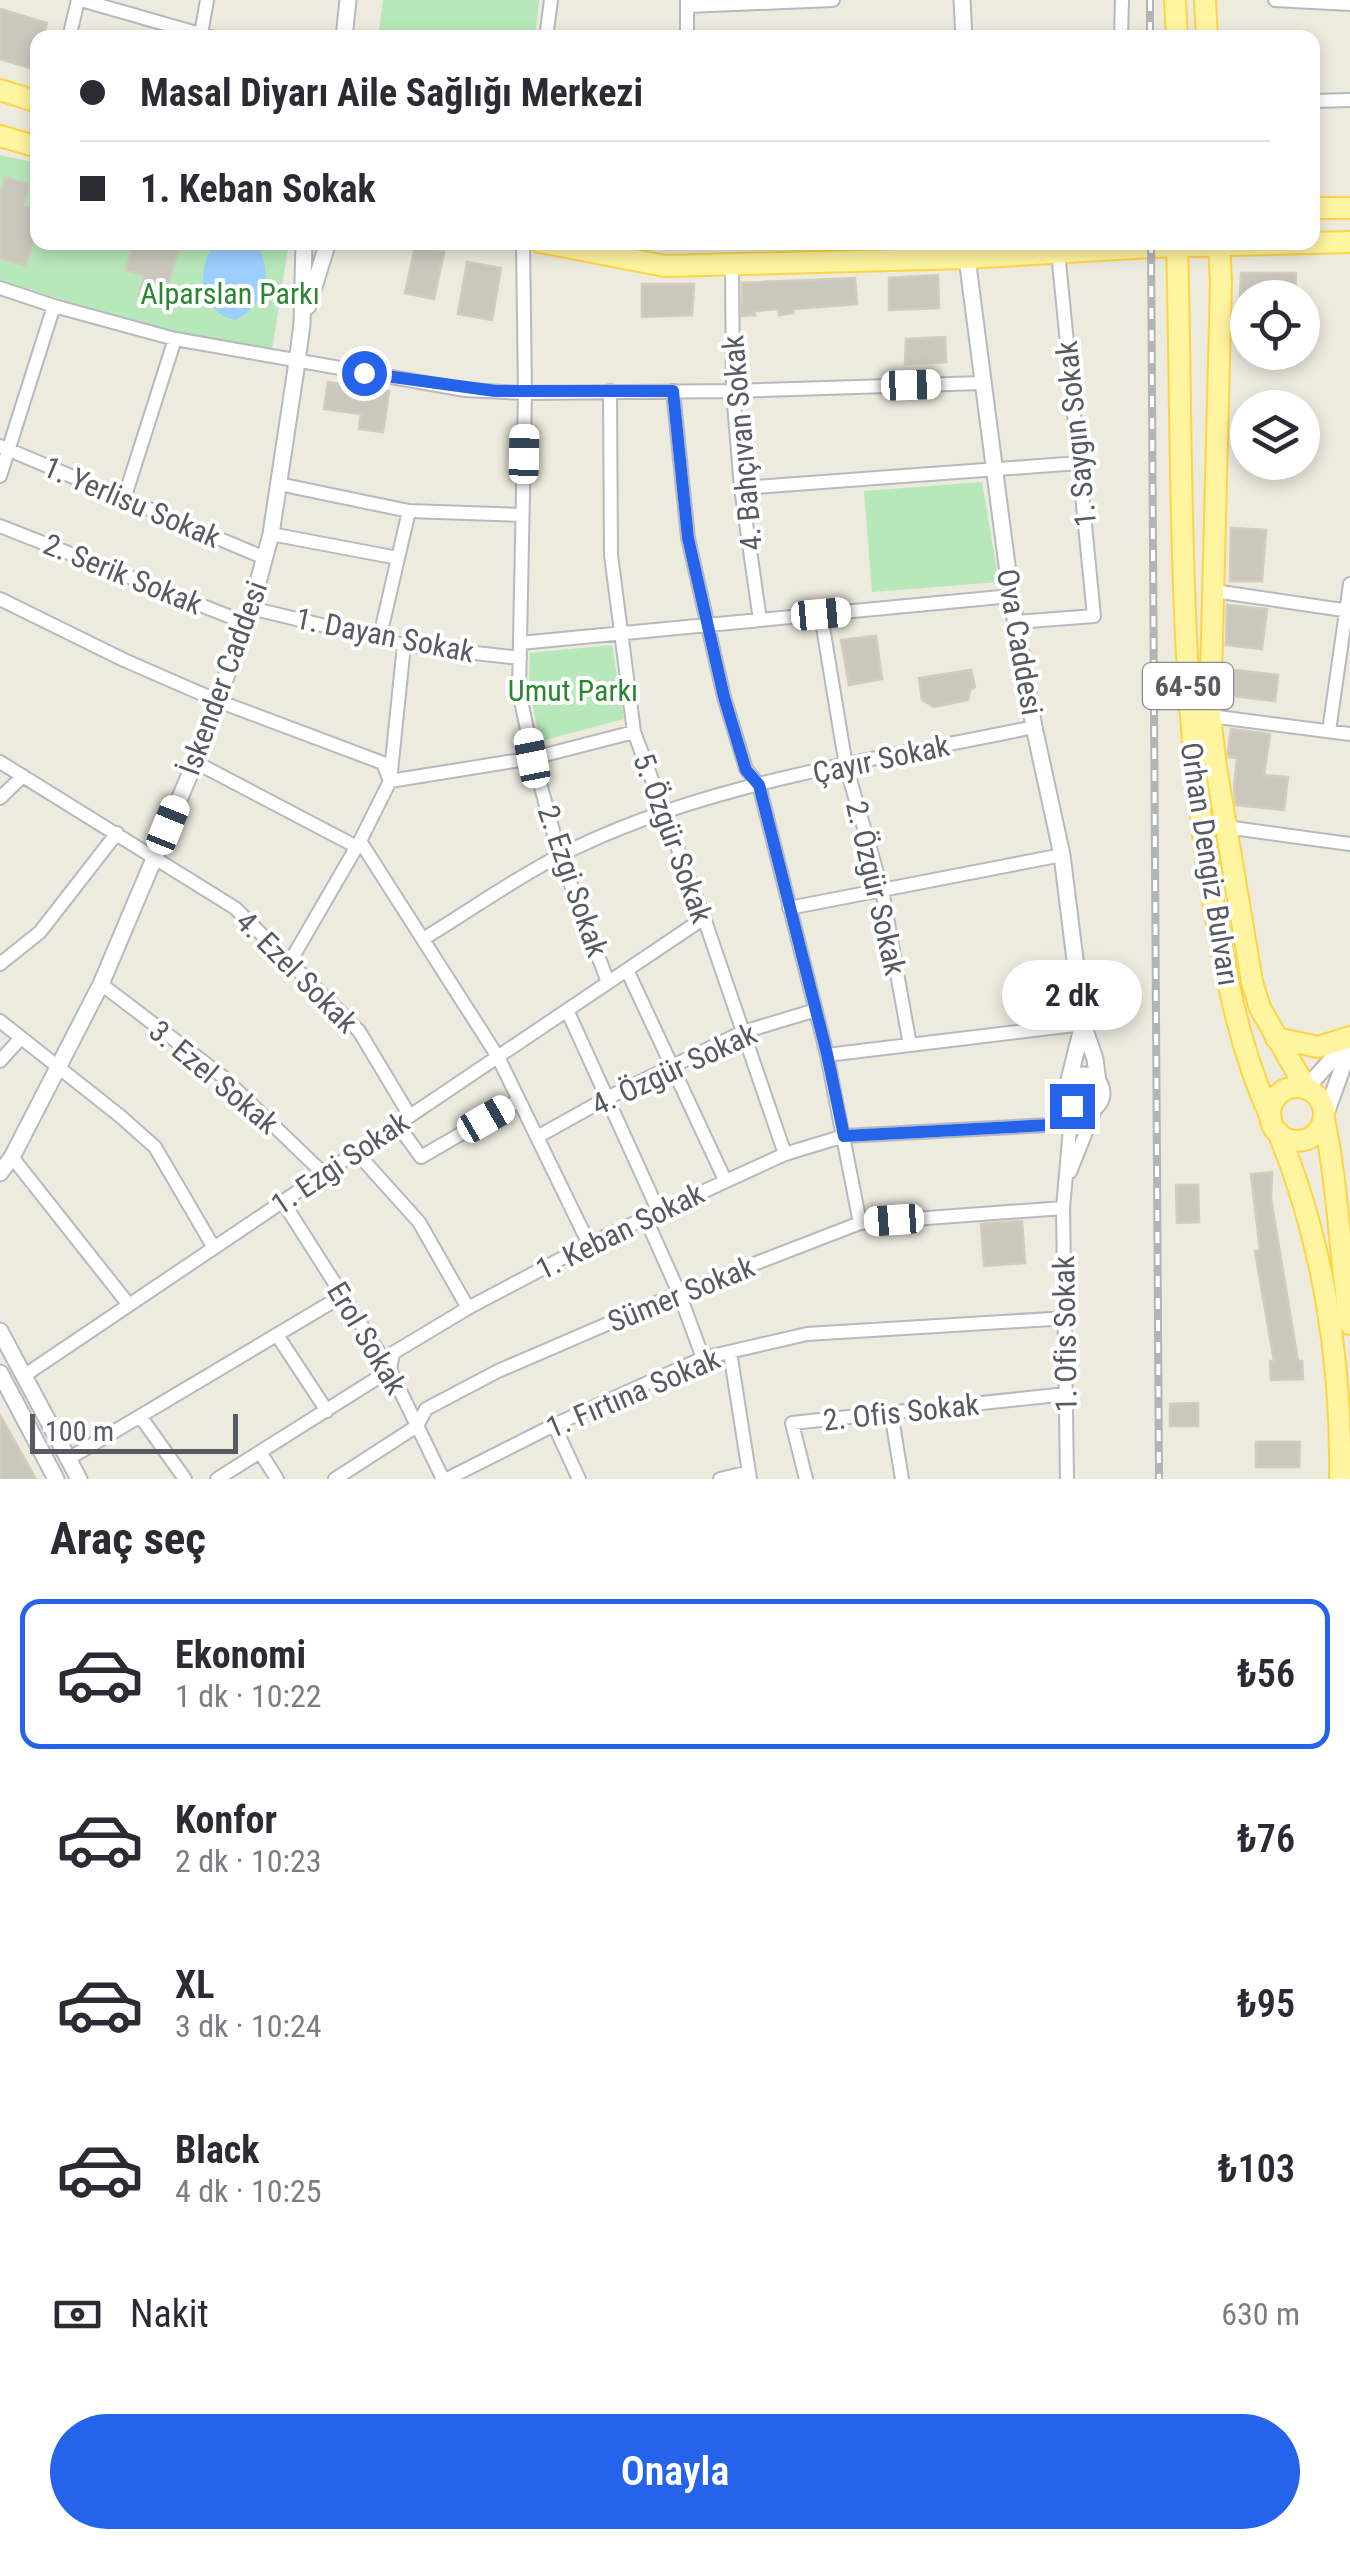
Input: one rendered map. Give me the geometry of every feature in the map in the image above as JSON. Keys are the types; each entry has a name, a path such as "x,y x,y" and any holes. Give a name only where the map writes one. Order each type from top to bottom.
{"main road":[{"path":"1175,0 1176,30"},
{"path":"1205,0 1207,30"},
{"path":"0,90 30,99"},
{"path":"0,136 30,145"},
{"path":"1320,208 1350,208"},
{"path":"1320,242 1350,242"},
{"path":"582,250 665,266 960,250 1088,250"},
{"name":"Orhan Dengiz Bulvarı","path":"1177,250 1188,716 1200,826 1237,1030 1251,1076 1294,1172 1319,1269 1337,1379 1340,1479"},
{"name":"Orhan Dengiz Bulvarı","path":"1219,250 1210,716 1224,826 1252,982 1260,1008 1306,1088 1318,1097 1324,1119 1344,1236 1350,1324"},
{"path":"1276,1038 1318,1047 1350,1042"},
{"path":"1306,1088 1288,1088 1280,1093 1270,1109 1274,1125 1292,1140 1309,1138 1324,1119"}],"street":[{"path":"71,30 80,0 187,30"},
{"path":"208,0 208,30"},
{"path":"345,30 348,0"},
{"path":"547,30 550,0"},
{"path":"687,30 687,3 833,0"},
{"path":"962,0 964,30"},
{"path":"1121,30 1122,0"},
{"path":"1275,0 1350,4"},
{"path":"1320,100 1350,100"},
{"path":"302,324 304,250"},
{"path":"302,324 325,250"},
{"name":"2. Ezgi Sokak","path":"523,250 525,393 519,691 532,758 560,856 608,982"},
{"name":"Ova Caddesi","path":"960,250 1011,596 1062,855 1083,1024"},
{"name":"1. Saygın Sokak","path":"1016,622 1094,616 1058,252"},
{"name":"4. Bahçıvan Sokak","path":"732,264 733,390 741,488 760,620"},
{"path":"0,288 175,338 465,390 610,392 982,383"},
{"path":"0,476 4,448 54,306"},
{"name":"İskender Caddesi","path":"0,1172 12,1157 101,984 194,762 249,615 271,534 302,324"},
{"path":"124,499 175,338"},
{"path":"673,391 688,538 707,626 746,770 759,785 827,1054 860,1223"},
{"name":"5. Özgür Sokak","path":"610,392 611,555 634,732 704,918 785,1154"},
{"name":"1. Yerlisu Sokak","path":"4,448 265,558"},
{"path":"741,488 1079,463"},
{"path":"279,484 409,511 522,515"},
{"path":"379,640 409,511"},
{"name":"2. Serik Sokak","path":"0,526 249,615"},
{"path":"271,534 398,558"},
{"path":"1329,731 1350,584"},
{"path":"1214,591 1348,611"},
{"path":"520,643 1011,596"},
{"path":"0,600 218,701 382,763 390,780"},
{"name":"2. Özgür Sokak","path":"821,614 846,766 882,890 910,1044"},
{"name":"1. Dayan Sokak","path":"249,615 404,645 520,658"},
{"path":"291,960 390,780 404,645"},
{"path":"1210,716 1350,734"},
{"name":"Çayır Sokak","path":"423,939 560,856 664,813 759,785 1034,727"},
{"path":"390,780 532,758 634,732"},
{"name":"4. Ezel Sokak","path":"0,762 235,908 291,960 358,1031 421,1157 519,1100"},
{"path":"194,762 358,844 498,1056 589,1244"},
{"path":"0,798 23,776"},
{"path":"1224,826 1350,844"},
{"path":"0,964 40,932 117,833"},
{"path":"789,908 1062,855"},
{"name":"1. Ezgi Sokak","path":"26,1376 704,918"},
{"path":"627,970 725,1180"},
{"name":"3. Ezel Sokak","path":"101,984 222,1076 324,1174"},
{"path":"567,1010 658,1210"},
{"name":"4. Özgür Sokak","path":"537,1137 743,1032 816,1010"},
{"path":"0,1021 154,1147 214,1248"},
{"path":"827,1054 1083,1024"},
{"path":"1064,1188 1102,1093 1083,1024"},
{"path":"1083,1024 1068,1100 1084,1111 1096,1106"},
{"path":"0,1061 20,1040"},
{"path":"1306,1088 1350,1042"},
{"path":"1324,1119 1350,1042"},
{"path":"1068,1088 1078,1077 1089,1076 1098,1082"},
{"name":"1. Keban Sokak","path":"217,1479 390,1370 393,1353 468,1308 589,1244 725,1180 785,1154 844,1136 1049,1125 1072,1106"},
{"name":"1. Ofis Sokak","path":"1066,1479 1063,1208 1072,1106"},
{"path":"356,1152 420,1222 468,1308"},
{"path":"12,1157 129,1306"},
{"name":"Erol Sokak","path":"283,1202 390,1370 445,1479"},
{"name":"Sümer Sokak","path":"334,1479 417,1426 426,1410 498,1371 679,1293 860,1223 1063,1208"},
{"path":"645,1217 703,1358"},
{"path":"68,1459 342,1296"},
{"name":"1. Fırtına Sokak","path":"445,1479 703,1358 807,1334 1066,1318"},
{"path":"0,1331 78,1479"},
{"path":"276,1335 327,1411"},
{"path":"720,1479 750,1475 730,1352"},
{"path":"26,1376 2,1386 56,1479"},
{"name":"2. Ofis Sokak","path":"806,1479 792,1423 1066,1394"},
{"path":"891,1412 902,1479"},
{"path":"140,1416 185,1479"},
{"path":"554,1425 580,1479"},
{"path":"260,1452 277,1479"},
{"path":"358,1464 368,1479"}],"green space":[{"path":"383,0 539,0 536,30 379,30"},
{"name":"Alparslan Parkı","path":"0,155 30,161 30,250 288,250 272,350 167,333 0,280"},
{"path":"982,482 999,582 872,592 864,491"},
{"name":"Umut Parkı","path":"612,645 624,719 540,741 529,687 530,653"}],"water":[{"path":"260,250 262,254 266,276 260,297 235,320 223,316 208,299 203,276 209,253"}],"building":[{"path":"0,9 47,23 45,30 30,30 30,68 0,59"},
{"path":"5,177 30,185 23,206 30,208 31,250 26,266 0,258 0,195"},
{"path":"132,250 178,250 163,304 138,296 145,275 126,270"},
{"path":"414,250 444,252 434,299 405,293"},
{"path":"467,262 501,268 492,320 458,314"},
{"path":"1241,273 1296,273 1296,280 1241,280"},
{"path":"938,275 939,308 889,310 889,278"},
{"path":"855,278 857,304 793,309 793,313 779,315 778,309 754,311 755,315 742,316 742,283"},
{"path":"642,284 694,284 692,315 642,317"},
{"path":"945,337 946,362 905,364 906,339"},
{"path":"328,382 389,391 383,432 359,429 361,414 324,409"},
{"path":"1231,528 1266,530 1262,581 1230,581"},
{"path":"1227,605 1267,609 1262,649 1226,645"},
{"path":"876,636 882,679 849,685 841,640"},
{"path":"1225,669 1278,675 1275,701 1224,695"},
{"path":"971,670 975,687 968,700 934,707 922,700 919,678"},
{"path":"1231,729 1270,734 1264,775 1288,777 1284,810 1236,805 1237,758 1229,757 1228,753"},
{"path":"1272,1172 1271,1199 1303,1379 1271,1380 1270,1361 1274,1361 1255,1251 1260,1250 1251,1174"},
{"path":"1176,1185 1198,1185 1199,1222 1177,1223"},
{"path":"1022,1221 1025,1263 984,1266 981,1224"},
{"path":"1198,1403 1198,1426 1170,1426 1170,1404"},
{"path":"0,1415 36,1479 0,1479"},
{"path":"1256,1442 1300,1442 1299,1467 1256,1467"}],"railway":[{"path":"1150,0 1150,30"},
{"path":"1151,250 1159,1479"}],"route":[{"path":"364,373 465,390 673,391 688,538 707,626 746,770 759,785 844,1136 1049,1125 1072,1106"}]}
